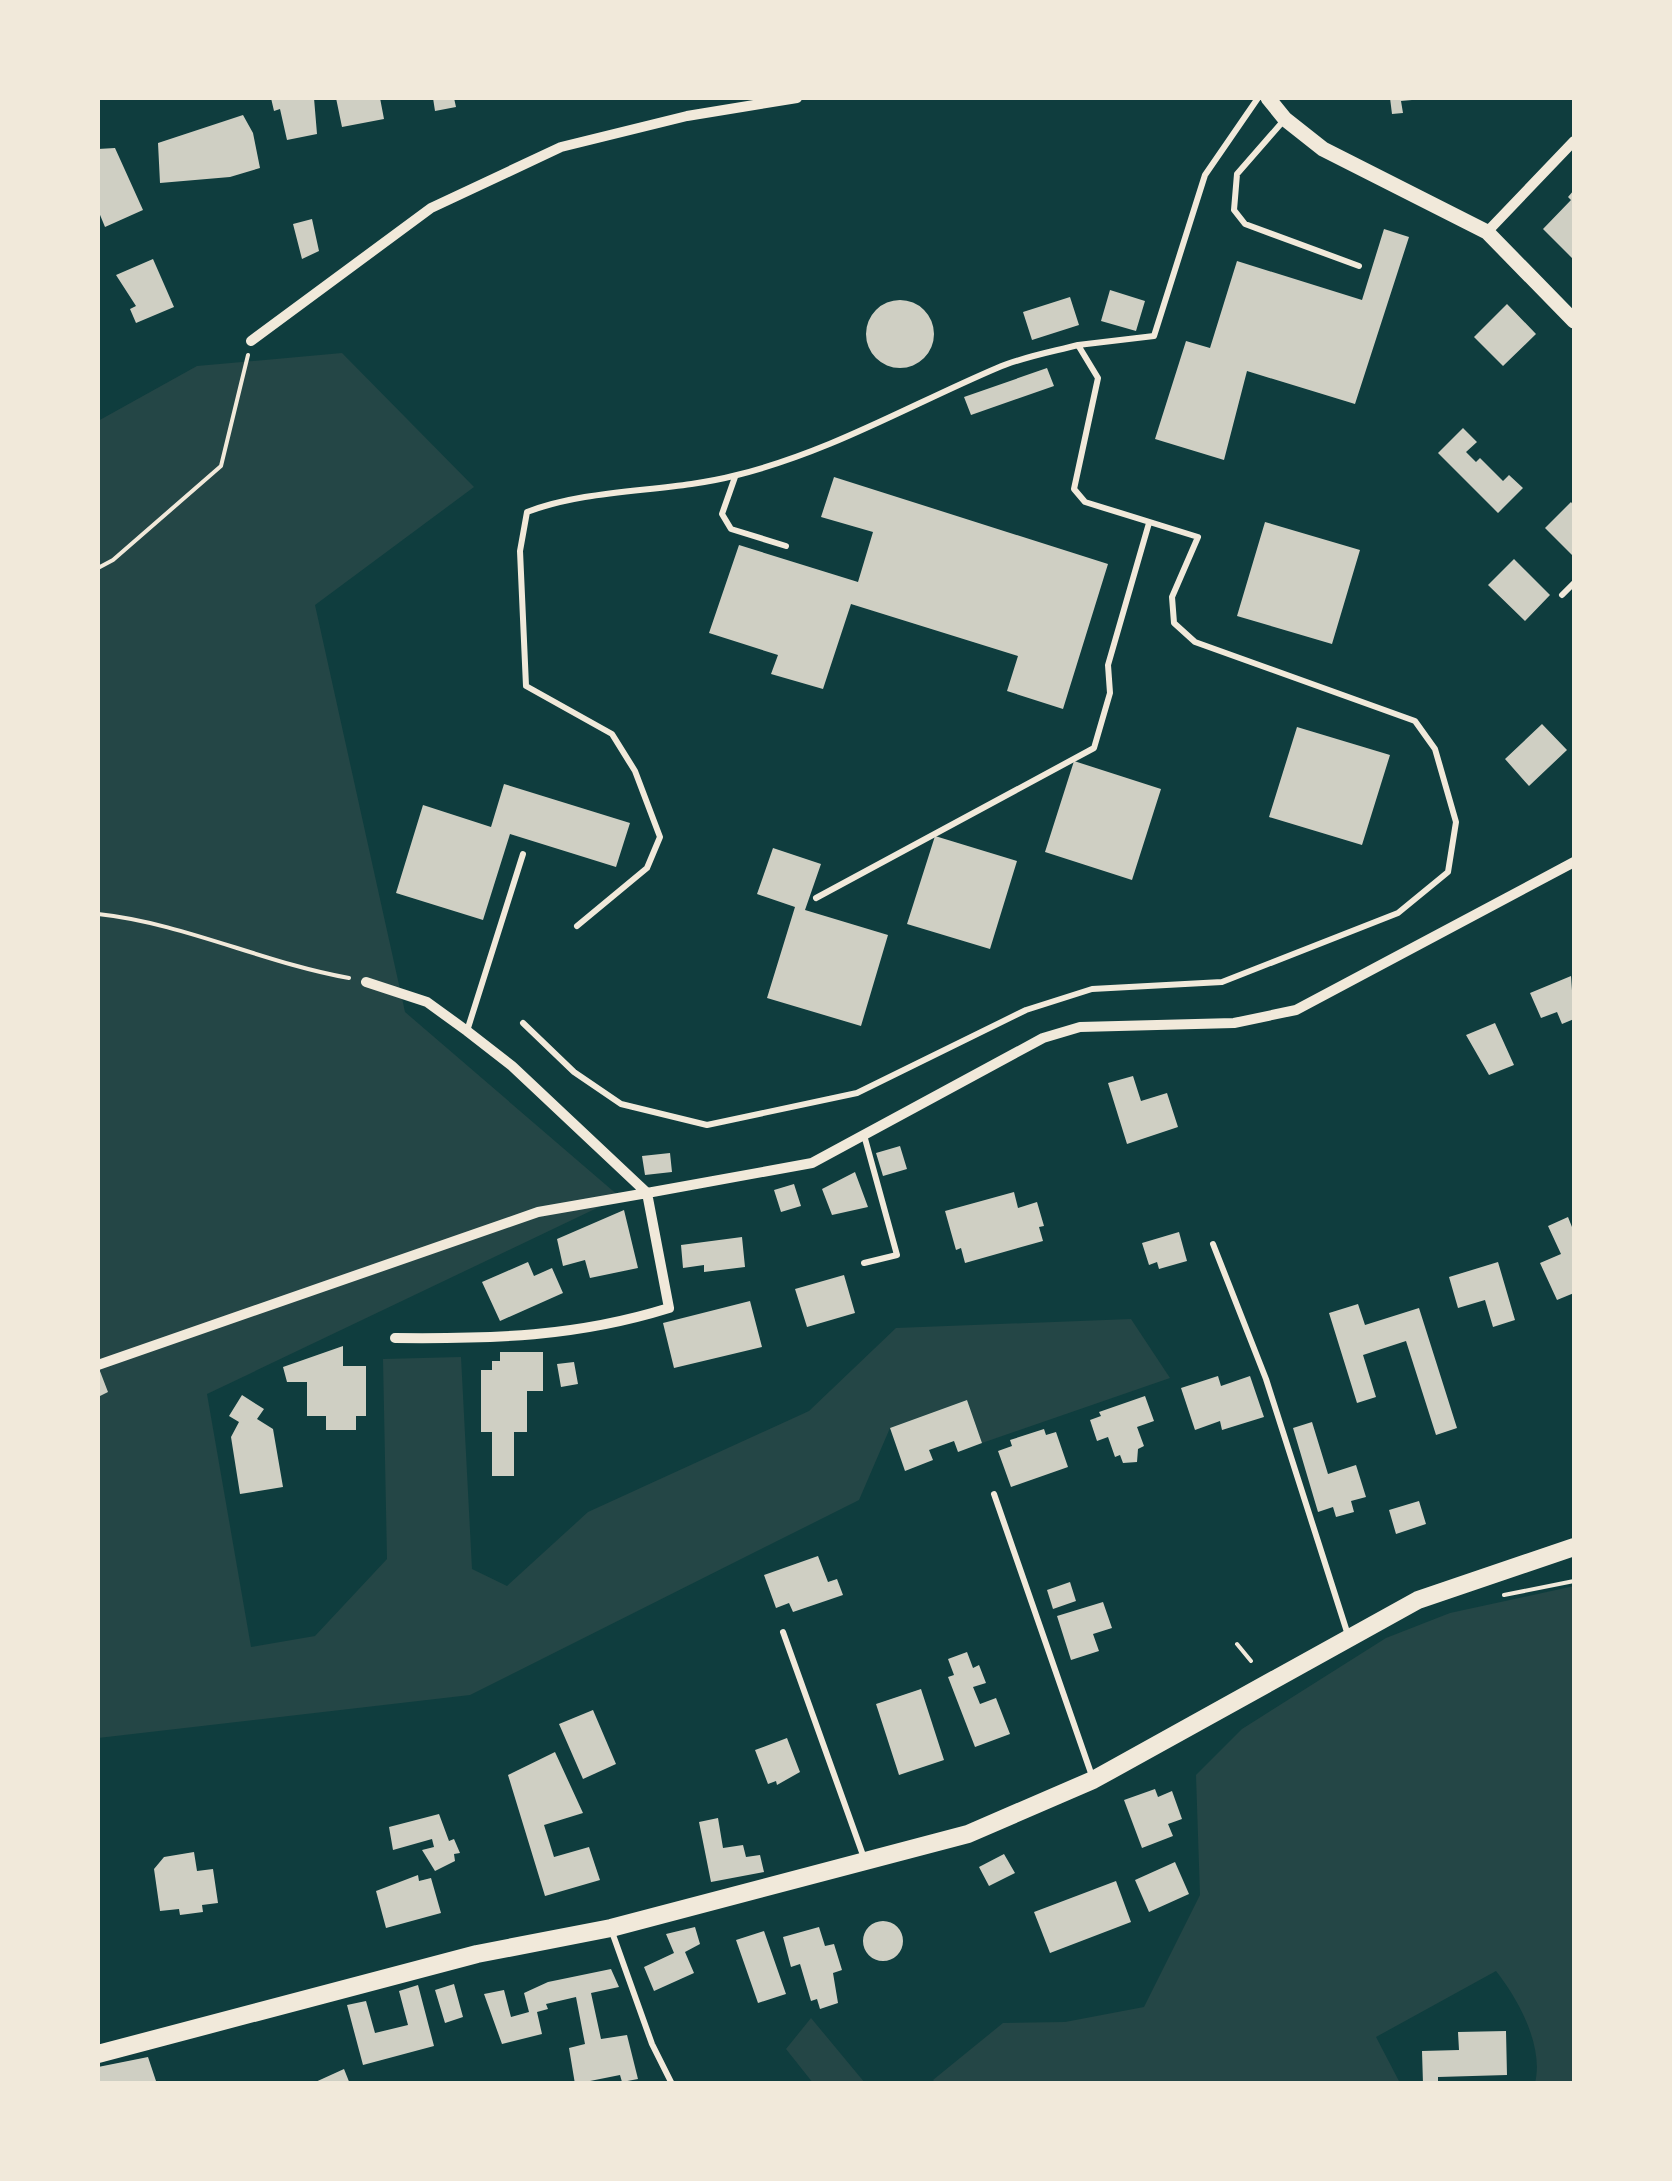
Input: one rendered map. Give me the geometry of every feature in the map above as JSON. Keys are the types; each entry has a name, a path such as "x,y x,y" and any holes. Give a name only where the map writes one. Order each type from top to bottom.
{"main road":[{"path":"98,2054 477,1954 610,1928 866,1864 968,1834 1093,1780 1418,1600 1574,1547"}],"street":[{"path":"252,340 430,208 560,146 687,116 797,98"},
{"path":"1268,98 1285,119 1323,149 1487,232 1574,322"},
{"path":"1487,232 1574,141"},
{"path":"98,1365 538,1212 812,1163 1043,1038 1080,1027 1234,1023 1296,1010 1574,862"},
{"path":"366,982 428,1002 467,1031 512,1066 646,1194 669,1308 605,1328 518,1337 395,1338"}],"lane":[{"path":"577,926 646,868 660,837 634,771 612,734 526,686 520,551 527,512 557,501 736,476 824,448 1000,367 1078,345 1154,336 1206,175 1258,98"},
{"path":"1285,119 1237,174 1234,210 1245,224 1359,266"},
{"path":"524,1023 574,1072 621,1104 707,1125 857,1093 1026,1010 1092,988 1222,982 1398,913 1448,872 1456,822 1435,749 1415,721 1195,642 1174,623 1172,597 1198,537 1085,502 1074,488 1098,378 1078,345"},
{"path":"736,476 722,514 730,529 786,546"},
{"path":"816,898 1094,748 1110,694 1108,665 1149,522"},
{"path":"1562,596 1574,584"},
{"path":"467,1031 523,854"},
{"path":"864,1135 897,1255 864,1263"},
{"path":"1213,1244 1266,1378 1349,1637"},
{"path":"994,1494 1093,1780"},
{"path":"784,1632 866,1864"},
{"path":"610,1928 652,2044 672,2084"}],"path":[{"path":"98,568 114,560 221,466 252,340"},
{"path":"98,914 128,918 288,968 366,982"},
{"path":"1502,1595 1574,1581"},
{"path":"1237,1644 1252,1662"}],"shaded area":[{"path":"342,353 474,487 315,605 405,1012 620,1197 207,1394 251,1647 315,1636 387,1559 383,1359 461,1357 472,1569 507,1586 588,1512 809,1411 896,1328 1131,1319 1170,1378 982,1443 967,1400 890,1428 859,1500 470,1695 98,1738 98,421 197,366"},
{"path":"1574,1586 1574,2083 1535,2083 1536,2054 1528,2024 1496,1971 1376,2037 1400,2083 933,2080 1003,2023 1065,2022 1144,2007 1200,1895 1196,1775 1242,1729 1386,1638 1450,1613"},
{"path":"811,2018 865,2083 813,2083 786,2049"}],"building":[{"path":"271,98 314,98 317,134 287,140 280,109 274,111"},
{"path":"336,98 380,98 384,119 342,127"},
{"path":"433,98 454,98 456,107 435,111"},
{"path":"1390,98 1412,100 1401,101 1403,113 1392,114"},
{"path":"243,115 253,133 260,168 230,177 160,183 158,143"},
{"path":"115,148 143,210 105,227 98,210 98,149"},
{"path":"1574,190 1574,260 1543,229 1571,200 1568,197"},
{"path":"312,219 319,251 302,259 293,224"},
{"path":"1384,229 1409,237 1355,404 1247,371 1224,460 1155,439 1186,341 1210,348 1237,261 1362,300"},
{"path":"153,259 174,307 136,323 130,309 136,306 116,275"},
{"path":"1110,290 1145,301 1136,331 1101,321"},
{"path":"1070,297 1079,325 1032,340 1023,312"},
{"path":"900,300 924,310 934,334 924,358 900,368 876,358 866,334 876,310"},
{"path":"1507,304 1536,334 1503,366 1474,337"},
{"path":"1047,368 1054,386 971,415 964,397"},
{"path":"1463,428 1477,442 1466,452 1476,462 1480,458 1503,481 1509,475 1523,488 1498,513 1438,453"},
{"path":"834,477 1108,564 1063,709 1007,691 1018,656 851,604 823,689 771,674 778,655 709,633 739,545 858,582 873,532 821,517"},
{"path":"1571,502 1574,506 1574,557 1545,528"},
{"path":"1265,522 1360,550 1332,644 1237,616"},
{"path":"1514,559 1550,595 1525,621 1488,585"},
{"path":"1542,724 1567,750 1529,786 1505,759"},
{"path":"1297,727 1390,755 1362,845 1269,817"},
{"path":"1074,761 1161,789 1132,880 1045,852"},
{"path":"504,784 630,823 616,867 510,834 483,920 396,893 423,805 491,827"},
{"path":"935,836 1017,861 990,949 907,924"},
{"path":"773,848 821,864 805,910 888,935 861,1026 767,998 795,907 757,894"},
{"path":"1571,976 1574,1019 1562,1024 1557,1012 1541,1018 1530,993"},
{"path":"1495,1023 1514,1065 1489,1075 1466,1035"},
{"path":"1133,1076 1141,1101 1167,1093 1178,1127 1127,1144 1108,1083"},
{"path":"900,1146 907,1169 883,1176 876,1153"},
{"path":"670,1153 672,1172 645,1175 642,1156"},
{"path":"855,1172 868,1207 832,1215 822,1189"},
{"path":"794,1184 801,1206 781,1212 774,1190"},
{"path":"1014,1192 1018,1208 1037,1202 1044,1226 1039,1227 1043,1241 965,1263 961,1248 956,1250 945,1211"},
{"path":"624,1210 638,1268 590,1278 585,1260 563,1266 557,1239"},
{"path":"1568,1217 1574,1232 1574,1293 1557,1300 1540,1263 1561,1254 1548,1226"},
{"path":"1179,1232 1187,1261 1159,1269 1157,1262 1149,1265 1142,1243"},
{"path":"742,1237 745,1267 704,1272 704,1265 683,1268 681,1245"},
{"path":"528,1262 534,1276 552,1268 563,1293 500,1321 482,1282"},
{"path":"1498,1262 1515,1320 1493,1327 1485,1300 1458,1308 1449,1277"},
{"path":"844,1275 855,1313 807,1327 795,1289"},
{"path":"750,1301 762,1347 674,1368 663,1323"},
{"path":"1358,1304 1365,1325 1419,1308 1457,1428 1436,1435 1406,1341 1363,1355 1376,1397 1357,1403 1329,1313"},
{"path":"343,1346 343,1366 366,1366 366,1416 356,1416 356,1430 326,1430 326,1416 307,1416 307,1382 287,1382 283,1367"},
{"path":"500,1352 543,1352 543,1391 527,1391 527,1432 514,1432 514,1476 492,1476 492,1432 481,1432 481,1370 492,1370 492,1361 500,1361"},
{"path":"574,1362 578,1384 561,1387 557,1364"},
{"path":"98,1366 108,1392 98,1397"},
{"path":"1218,1376 1221,1386 1250,1376 1264,1417 1222,1430 1220,1421 1195,1430 1181,1388"},
{"path":"242,1395 264,1409 257,1419 273,1429 283,1487 240,1494 231,1437 239,1422 229,1416"},
{"path":"1145,1396 1154,1421 1137,1427 1144,1446 1138,1449 1137,1462 1123,1463 1120,1455 1115,1457 1108,1437 1097,1441 1090,1420 1101,1416 1099,1412"},
{"path":"967,1400 982,1443 958,1452 954,1441 929,1450 933,1460 905,1471 890,1428"},
{"path":"1312,1422 1328,1474 1356,1465 1366,1497 1351,1501 1354,1512 1336,1517 1333,1507 1318,1512 1293,1428"},
{"path":"1044,1429 1046,1435 1056,1432 1068,1467 1011,1487 998,1451 1012,1446 1010,1440"},
{"path":"1419,1501 1426,1524 1396,1534 1389,1510"},
{"path":"818,1556 828,1582 837,1579 843,1595 793,1612 789,1603 776,1608 764,1575"},
{"path":"1070,1582 1076,1601 1053,1609 1047,1590"},
{"path":"1103,1602 1112,1628 1093,1634 1099,1651 1071,1660 1057,1616"},
{"path":"967,1652 973,1668 979,1665 986,1683 973,1687 980,1704 996,1698 1010,1734 975,1747 948,1677 954,1675 948,1659"},
{"path":"921,1689 944,1760 899,1775 876,1704"},
{"path":"593,1710 616,1764 583,1779 559,1724"},
{"path":"787,1738 800,1772 777,1785 776,1781 768,1784 755,1750"},
{"path":"555,1752 583,1813 544,1825 554,1857 589,1847 600,1880 545,1896 508,1775"},
{"path":"1155,1789 1158,1797 1172,1791 1182,1819 1168,1824 1173,1836 1142,1848 1124,1800"},
{"path":"439,1814 449,1841 454,1839 460,1853 454,1854 455,1861 435,1871 422,1850 434,1847 432,1839 393,1850 389,1827"},
{"path":"718,1818 723,1848 743,1845 746,1857 760,1855 764,1872 711,1882 699,1822"},
{"path":"194,1852 197,1871 213,1869 218,1903 202,1905 203,1912 180,1915 179,1909 160,1911 154,1869 164,1857"},
{"path":"1004,1854 1015,1873 989,1886 979,1867"},
{"path":"1175,1862 1189,1894 1149,1912 1135,1880"},
{"path":"418,1875 419,1881 431,1878 441,1913 386,1928 376,1891"},
{"path":"1116,1881 1131,1922 1050,1953 1034,1912"},
{"path":"883,1921 897,1927 903,1941 897,1955 883,1961 869,1955 863,1941 869,1927"},
{"path":"695,1927 700,1944 685,1952 694,1973 654,1991 644,1967 674,1953 666,1934"},
{"path":"819,1927 825,1946 834,1944 842,1970 833,1973 838,2003 820,2009 817,1999 811,2001 800,1964 791,1967 783,1937"},
{"path":"764,1931 786,1994 758,2003 736,1940"},
{"path":"611,1969 619,1987 591,1993 601,2039 627,2035 638,2079 622,2082 620,2075 575,2084 569,2048 585,2044 576,1997 546,2004 548,2009 537,2012 542,2034 502,2044 484,1994 504,1990 511,2017 529,2012 524,1993 548,1982"},
{"path":"454,1984 463,2017 445,2023 435,1990"},
{"path":"418,1985 434,2046 363,2065 347,2005 366,2001 375,2033 408,2025 399,1991"},
{"path":"1506,2031 1507,2075 1438,2077 1438,2084 1423,2084 1422,2051 1459,2050 1458,2032"},
{"path":"148,2057 157,2084 98,2084 98,2067"},
{"path":"344,2069 350,2084 311,2084"}]}
